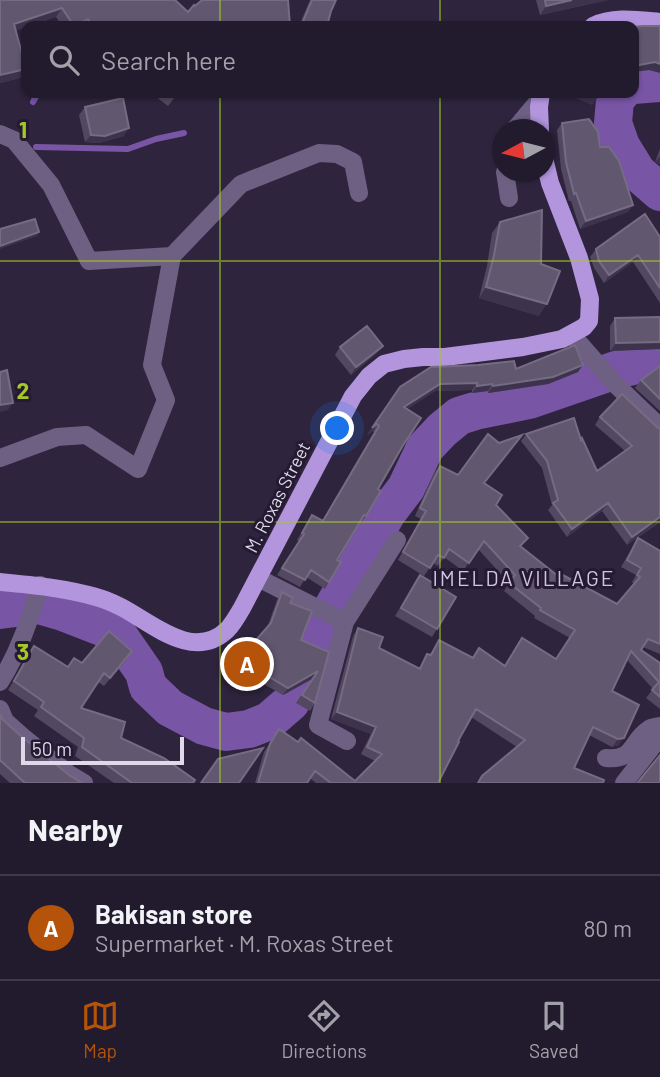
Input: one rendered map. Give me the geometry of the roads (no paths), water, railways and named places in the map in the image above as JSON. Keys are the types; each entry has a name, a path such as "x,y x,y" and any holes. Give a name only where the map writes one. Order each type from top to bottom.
{"main road":[{"path":"611,21 660,22"},
{"path":"540,119 541,98"},
{"path":"550,182 579,258 590,299 589,321 572,335"},
{"name":"M. Roxas Street","path":"0,582 38,592 97,597 120,606 176,638 204,642 220,636 243,608 353,397 369,376 384,364 404,359 445,357 523,347 572,335"}],"street":[{"path":"523,119 539,98"},
{"path":"0,134 14,139 51,184 89,261 172,256"},
{"path":"0,458 57,438 86,435 138,469 166,400 152,365 172,256 241,184 319,153 337,154 353,162 359,193"},
{"path":"507,182 509,198"},
{"path":"572,335 615,384 660,427"},
{"path":"347,741 318,725 341,620 397,540"},
{"path":"258,578 341,620"},
{"path":"0,682 23,637 38,592"},
{"path":"0,709 5,721 23,737 84,783"},
{"path":"606,758 618,759 628,753 648,730 660,726"},
{"path":"624,783 660,737"}],"waterway":[{"path":"639,85 660,83"},
{"path":"33,102 35,98"},
{"path":"617,98 613,123 621,146 637,172 660,192"},
{"path":"36,147 128,149 184,133"},
{"path":"0,610 39,605 117,633 144,672 148,687 170,708 204,726 226,732 249,729 269,721 291,702 317,635 387,513 406,488 425,448 442,430 459,416 475,411 529,400 616,370 637,365 660,365"}],"place":[{"name":"Bakisan store","path":"247,664"}],"district":[{"name":"IMELDA VILLAGE","path":"524,577"}]}
